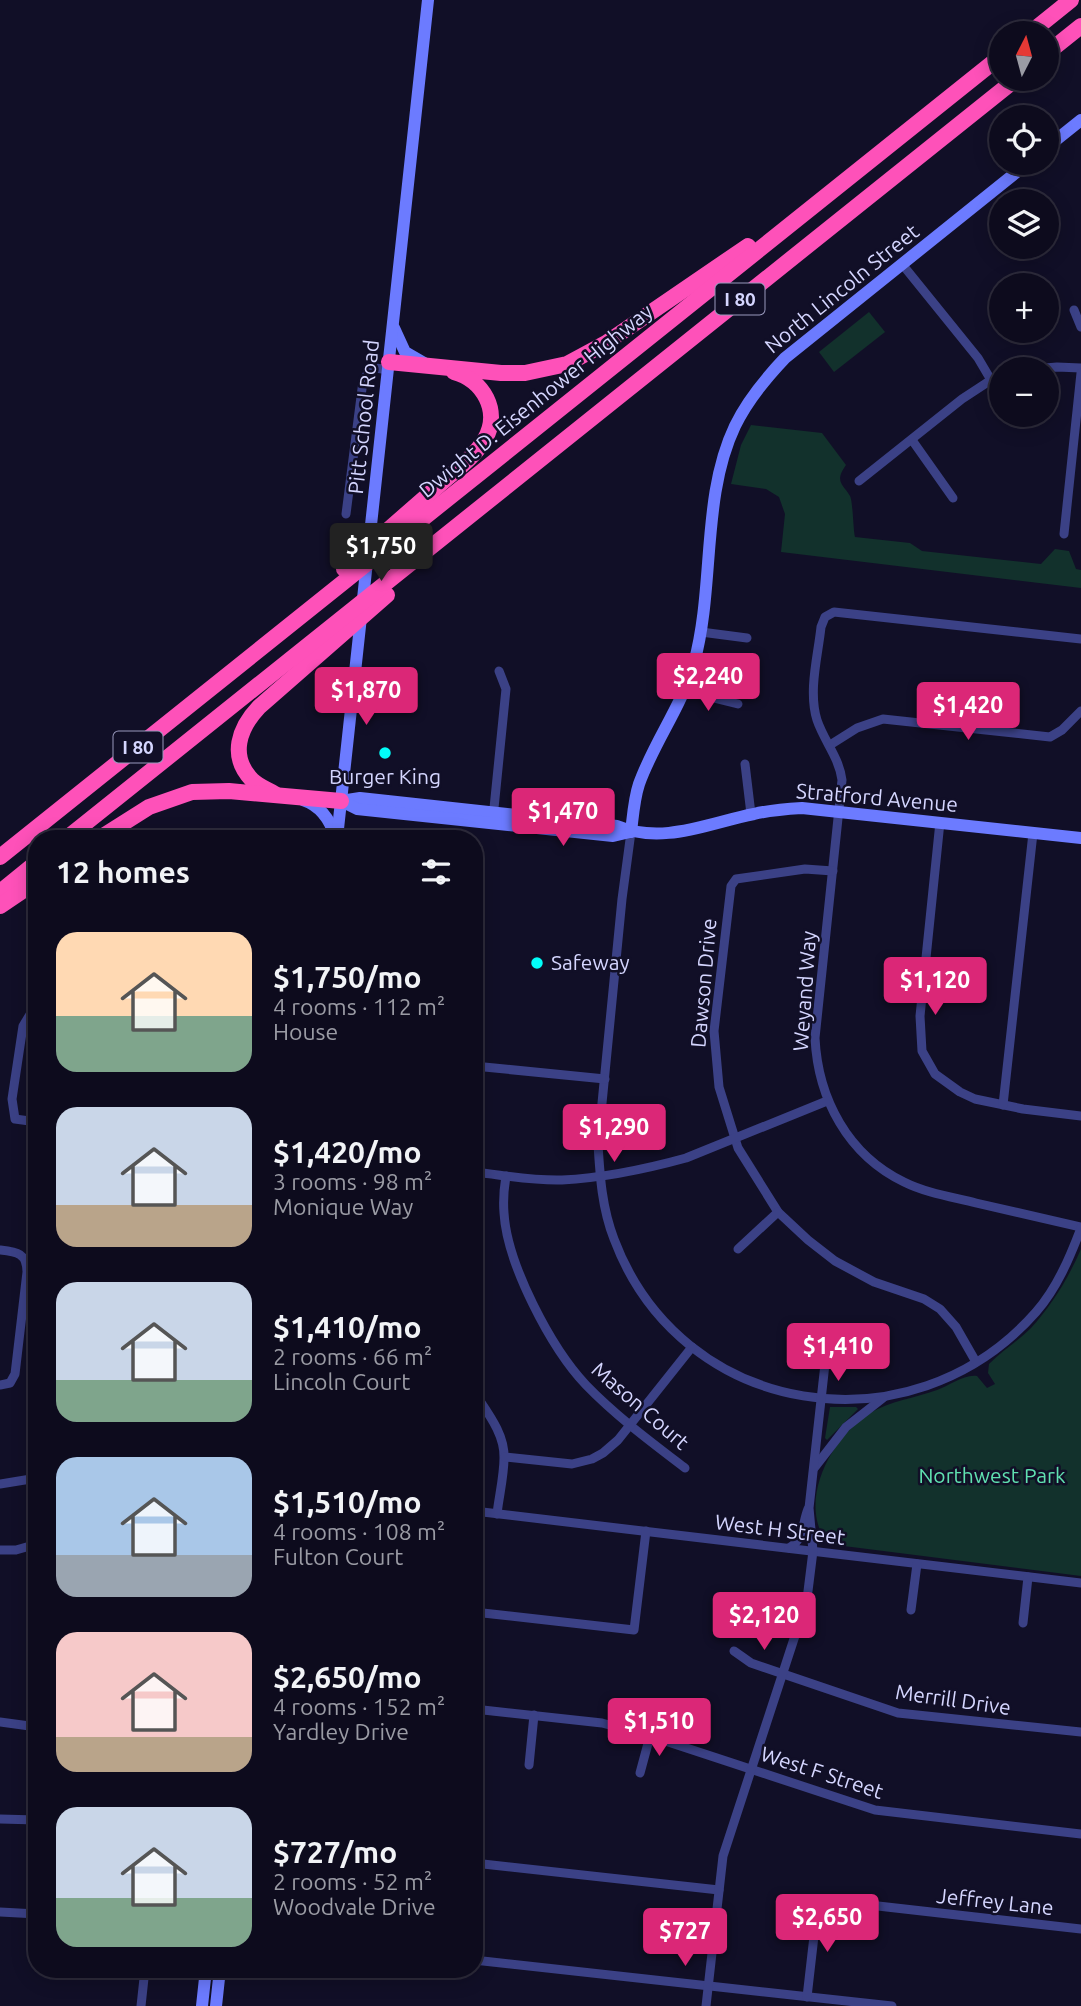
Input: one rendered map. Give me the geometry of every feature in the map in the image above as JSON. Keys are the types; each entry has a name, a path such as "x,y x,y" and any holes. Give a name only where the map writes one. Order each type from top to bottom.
{"highway":[{"path":"1045,21 1071,0"},
{"path":"1059,44 1081,26"},
{"name":"Dwight D. Eisenhower Highway","path":"34,830 989,66"},
{"name":"I 80","path":"77,830 1001,91"},
{"path":"389,366 525,373 567,365 606,343 748,246 785,229"},
{"path":"309,610 330,582 484,442 491,421 490,405 483,391 463,374 436,367"},
{"path":"282,795 251,779 242,766 238,751 239,736 249,718 410,575 465,519"},
{"path":"113,830 149,807 176,796 209,790 341,801"},
{"name":"Dwight D. Eisenhower Highway","path":"0,857 28,835"},
{"path":"0,892 28,869"},
{"path":"0,906 28,887"}],"street":[{"name":"Pitt School Road","path":"337,830 428,0"},
{"path":"1059,138 1081,120"},
{"name":"North Lincoln Street","path":"883,1398 821,1399 787,1393 755,1383 720,1366 692,1346 651,1306 624,1261 607,1220 598,1144 622,899 638,787 685,691 701,632 719,478 734,427 760,386 785,358 1013,175"},
{"path":"902,264 978,358 989,377"},
{"path":"1074,310 1081,327"},
{"path":"393,324 405,352 436,367"},
{"path":"346,514 363,381 369,371 389,366"},
{"path":"1059,367 1081,371 1063,534"},
{"path":"859,481 962,399 989,381"},
{"path":"912,440 953,498"},
{"name":"Weyand Way","path":"1081,639 834,611 825,617 821,627 814,705 822,733 830,745 842,780 815,1038 816,1055 827,1101 838,1124 858,1148 884,1171 904,1183 933,1193 1081,1227"},
{"path":"701,632 747,638"},
{"path":"493,818 506,689 499,671"},
{"path":"685,691 738,704"},
{"path":"830,745 857,728 883,719 1050,737 1062,730 1081,711"},
{"path":"745,764 751,814"},
{"path":"282,795 319,808 333,830"},
{"name":"Stratford Avenue","path":"341,801 360,798 493,818 617,826 631,832 650,834 684,832 751,814 802,808 1081,838"},
{"path":"940,822 920,1016 922,1051 935,1074 947,1085 975,1099 1049,1114 1081,1116"},
{"path":"1003,1105 1033,833"},
{"name":"Dawson Drive","path":"832,871 805,869 736,879 731,886 715,1031 719,1087 734,1140 778,1212 835,1261 874,1282 924,1298 940,1309 956,1327 976,1362"},
{"path":"28,1018 23,1026 12,1099 15,1119 28,1121"},
{"path":"483,1067 605,1079"},
{"path":"483,1173 565,1180 662,1165 734,1140 827,1101"},
{"name":"Mason Court","path":"506,1176 506,1228 524,1280 558,1349 584,1383 630,1425 685,1468"},
{"path":"738,1249 778,1212"},
{"path":"814,1468 846,1427 883,1398 943,1380 1003,1344 1037,1310 1062,1273 1081,1227"},
{"path":"0,1250 17,1252 24,1256 27,1262 13,1380 0,1385"},
{"path":"505,1457 572,1464 584,1462 603,1453 630,1425 692,1346"},
{"path":"788,1548 797,1544 809,1508 825,1364"},
{"path":"483,1406 501,1439 505,1457 497,1514"},
{"path":"0,1484 28,1479"},
{"path":"706,2006 723,1856 804,1609 813,1551 809,1508"},
{"name":"West H Street","path":"483,1512 1081,1583"},
{"path":"483,1613 634,1630 646,1531"},
{"path":"0,1550 28,1547"},
{"path":"911,1610 917,1564"},
{"path":"1023,1623 1028,1577"},
{"name":"Merrill Drive","path":"734,1651 751,1663 782,1675 898,1713 1081,1732"},
{"name":"West F Street","path":"483,1710 602,1723 650,1736 875,1810 1081,1834"},
{"path":"529,1765 534,1715"},
{"path":"0,1722 28,1726"},
{"path":"640,1773 650,1736"},
{"path":"0,1819 28,1820"},
{"path":"483,1864 719,1889"},
{"name":"Jeffrey Lane","path":"807,1997 817,1910 822,1902 834,1901 1081,1929"},
{"path":"0,1912 28,1914"},
{"path":"483,1961 892,2006"},
{"path":"141,2006 144,1978"},
{"path":"202,2006 205,1978"},
{"path":"216,2006 219,1978"}],"green space":[{"path":"869,312 885,332 834,372 819,352"},
{"path":"751,425 822,433 846,465 840,479 851,499 855,537 910,543 922,551 1041,564 1055,549 1069,551 1076,569 1081,570 1081,588 781,552 785,514 779,497 766,489 731,484 741,445"},
{"name":"Northwest Park","path":"1081,1249 1081,1576 828,1544 819,1528 817,1491 822,1472 842,1438 856,1424 878,1409 937,1390 962,1378 977,1376 987,1388 995,1384 988,1373 989,1364 1039,1319 1071,1270"},
{"path":"830,1407 858,1409 827,1440 825,1438"}],"place":[{"name":"Burger King","path":"385,753"},
{"name":"Safeway","path":"537,963"}]}
